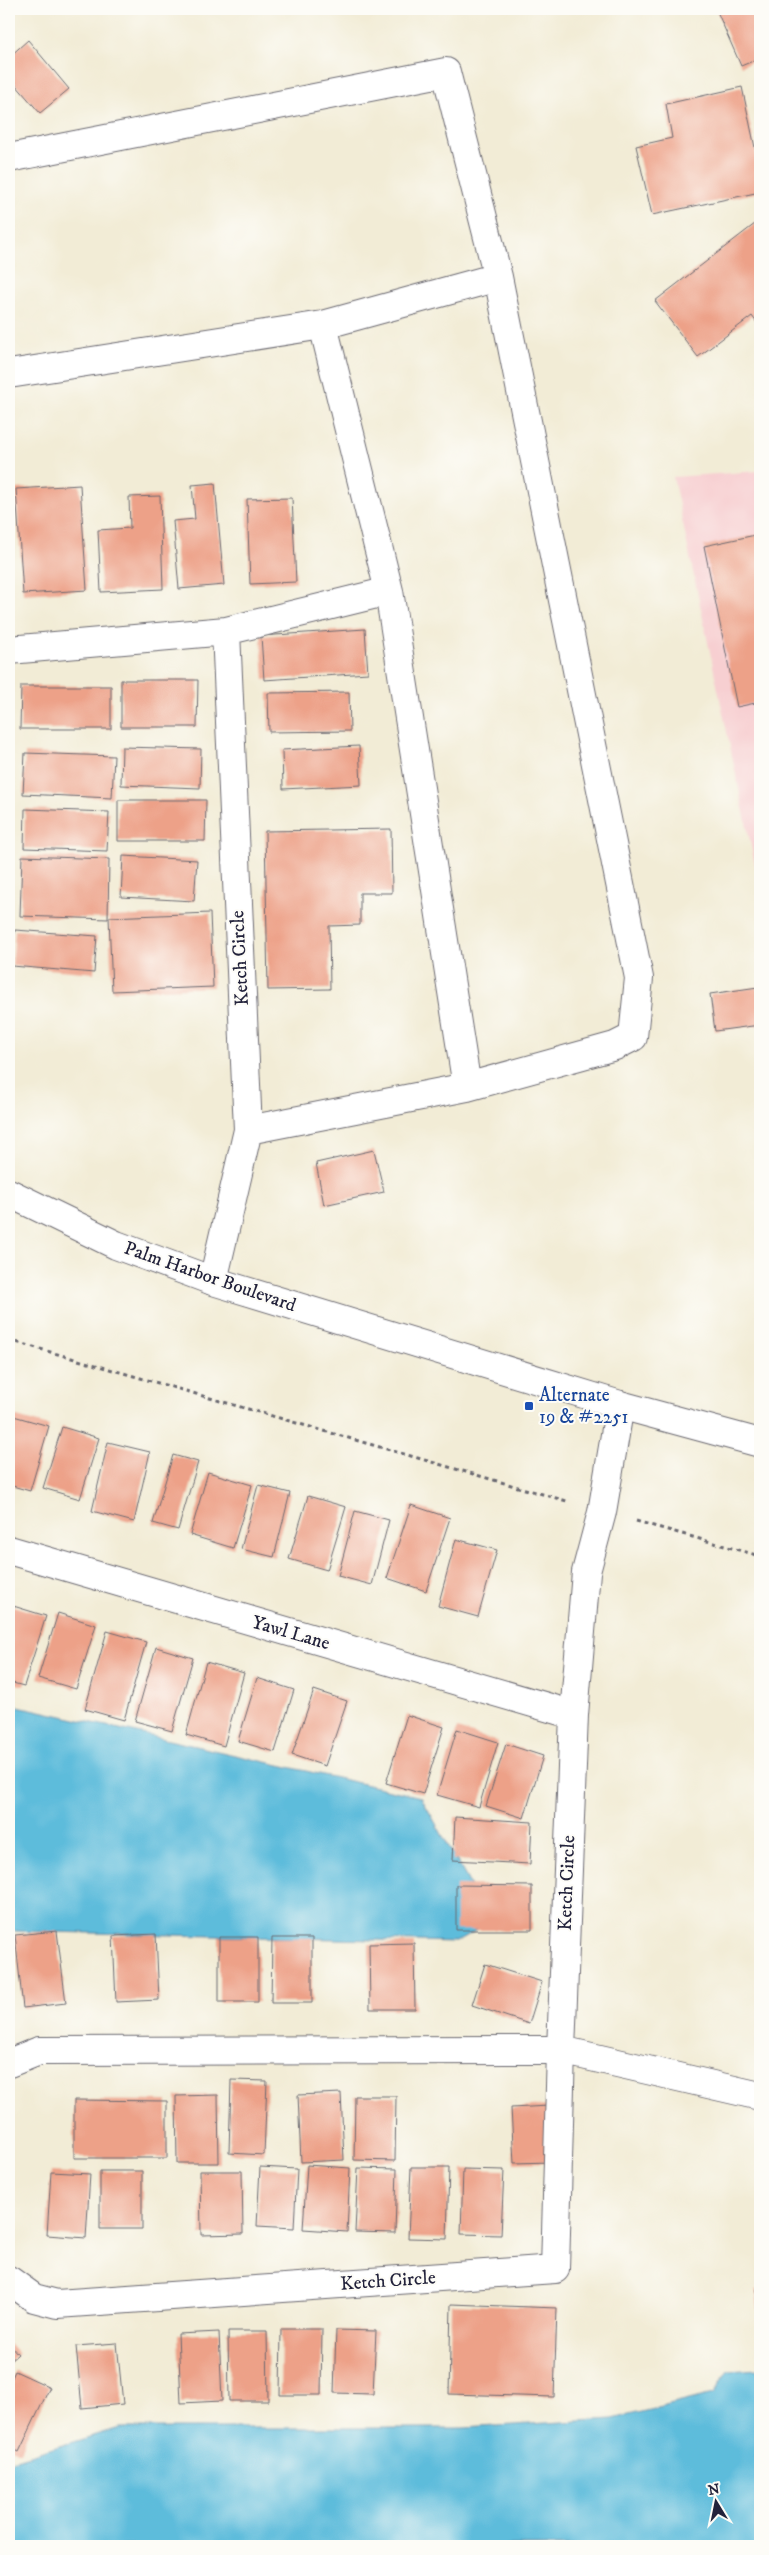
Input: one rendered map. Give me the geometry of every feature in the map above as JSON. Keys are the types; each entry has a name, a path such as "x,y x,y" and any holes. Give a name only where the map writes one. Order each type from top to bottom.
{"street":[{"path":"9,158 446,72 498,278 639,978 633,1037 615,1046 467,1087 248,1130"},
{"path":"9,374 323,325 498,278"},
{"path":"323,325 389,591 467,1087"},
{"path":"9,650 226,631 389,591"},
{"name":"Ketch Circle","path":"213,1281 248,1130 226,631"},
{"name":"Palm Harbor Boulevard","path":"9,1194 116,1245 213,1281 620,1405"},
{"path":"620,1405 760,1442"},
{"name":"Ketch Circle","path":"9,2280 34,2298 57,2304 555,2269 561,2050 574,1716 586,1572 602,1512 620,1405"},
{"name":"Yawl Lane","path":"9,1550 574,1716"},
{"path":"9,2063 39,2051 561,2050 760,2096"}],"path":[{"path":"9,1340 760,1556"}],"shaded area":[{"path":"760,471 760,888 673,477"}],"water":[{"path":"9,1704 421,1797 491,1922 456,1942 9,1931"},
{"path":"760,2369 760,2546 9,2546 9,2461 120,2428 463,2428 613,2419 713,2394 728,2371"}],"building":[{"path":"716,9 760,9 760,58 741,66"},
{"path":"28,40 69,89 40,113 9,77 9,57"},
{"path":"742,87 760,171 760,192 652,215 636,146 672,138 666,104"},
{"path":"760,220 760,327 752,316 698,357 655,301"},
{"path":"215,483 224,585 179,589 173,521 195,519 192,485"},
{"path":"80,485 87,590 23,594 16,489"},
{"path":"160,496 163,589 101,592 98,530 130,528 129,497"},
{"path":"292,498 296,582 250,584 247,499"},
{"path":"760,534 760,702 737,707 704,546"},
{"path":"365,629 368,673 264,680 261,636"},
{"path":"121,680 198,680 197,727 121,727"},
{"path":"21,686 111,686 111,729 20,729"},
{"path":"349,692 350,731 269,732 268,693"},
{"path":"359,746 361,785 283,789 282,750"},
{"path":"122,747 201,749 200,788 121,785"},
{"path":"25,753 114,756 112,798 23,794"},
{"path":"118,800 206,800 205,841 118,841"},
{"path":"25,809 109,812 107,851 24,848"},
{"path":"391,829 392,893 360,893 360,925 329,926 330,989 268,990 265,831"},
{"path":"22,856 109,859 108,919 20,916"},
{"path":"123,856 197,860 194,901 121,897"},
{"path":"210,913 213,987 112,991 109,917"},
{"path":"15,930 97,936 94,973 12,966"},
{"path":"758,987 760,1025 715,1031 710,994"},
{"path":"374,1150 384,1192 324,1205 316,1163"},
{"path":"10,1415 49,1426 30,1491 9,1485"},
{"path":"62,1427 99,1438 80,1499 43,1488"},
{"path":"108,1442 150,1452 134,1522 92,1511"},
{"path":"173,1455 198,1462 178,1530 153,1523"},
{"path":"208,1472 252,1485 233,1548 190,1535"},
{"path":"258,1485 290,1493 274,1557 241,1549"},
{"path":"308,1496 346,1507 327,1570 289,1559"},
{"path":"411,1505 450,1518 426,1591 387,1578"},
{"path":"355,1511 389,1520 372,1585 338,1576"},
{"path":"456,1539 497,1550 478,1617 438,1606"},
{"path":"10,1605 46,1616 24,1686 9,1682"},
{"path":"58,1613 96,1625 76,1689 38,1678"},
{"path":"107,1631 146,1642 124,1720 85,1709"},
{"path":"156,1647 193,1658 172,1731 135,1721"},
{"path":"206,1662 244,1673 224,1746 186,1735"},
{"path":"257,1678 294,1690 275,1752 238,1741"},
{"path":"314,1690 347,1701 325,1766 292,1755"},
{"path":"407,1715 444,1727 423,1794 386,1783"},
{"path":"457,1729 498,1742 479,1807 437,1795"},
{"path":"506,1744 543,1756 524,1818 486,1806"},
{"path":"455,1817 532,1822 530,1864 453,1860"},
{"path":"456,1885 532,1886 532,1930 456,1930"},
{"path":"57,1931 66,2003 23,2008 15,1935"},
{"path":"156,1934 159,2000 116,2002 113,1936"},
{"path":"219,1937 258,1937 258,2002 219,2002"},
{"path":"272,1938 312,1938 312,2003 271,2003"},
{"path":"414,1943 415,2009 370,2009 369,1944"},
{"path":"485,1964 542,1982 529,2024 472,2005"},
{"path":"231,2080 267,2081 264,2155 229,2153"},
{"path":"341,2093 344,2160 301,2162 298,2095"},
{"path":"218,2095 219,2163 177,2163 176,2096"},
{"path":"355,2096 396,2096 395,2161 354,2160"},
{"path":"74,2100 167,2101 167,2158 74,2158"},
{"path":"549,2106 551,2162 514,2163 511,2108"},
{"path":"307,2165 350,2168 347,2232 303,2229"},
{"path":"260,2167 297,2169 294,2228 257,2226"},
{"path":"411,2167 449,2167 447,2239 408,2238"},
{"path":"358,2168 397,2169 395,2233 355,2232"},
{"path":"463,2169 504,2170 501,2235 461,2234"},
{"path":"100,2171 142,2171 142,2229 100,2229"},
{"path":"200,2171 242,2171 243,2234 201,2235"},
{"path":"51,2172 90,2174 86,2238 47,2235"},
{"path":"760,2289 760,2314 759,2314 756,2290"},
{"path":"451,2304 557,2308 554,2397 449,2394"},
{"path":"281,2329 322,2329 321,2395 280,2395"},
{"path":"336,2330 376,2331 373,2394 334,2393"},
{"path":"228,2331 267,2331 268,2401 229,2401"},
{"path":"219,2332 222,2401 181,2403 178,2334"},
{"path":"117,2343 123,2404 82,2408 76,2346"},
{"path":"9,2344 18,2354 9,2362"},
{"path":"15,2371 50,2387 19,2452 9,2447 9,2384"}],"place":[{"name":"Alternate 19 & #2251","path":"529,1406"}]}
